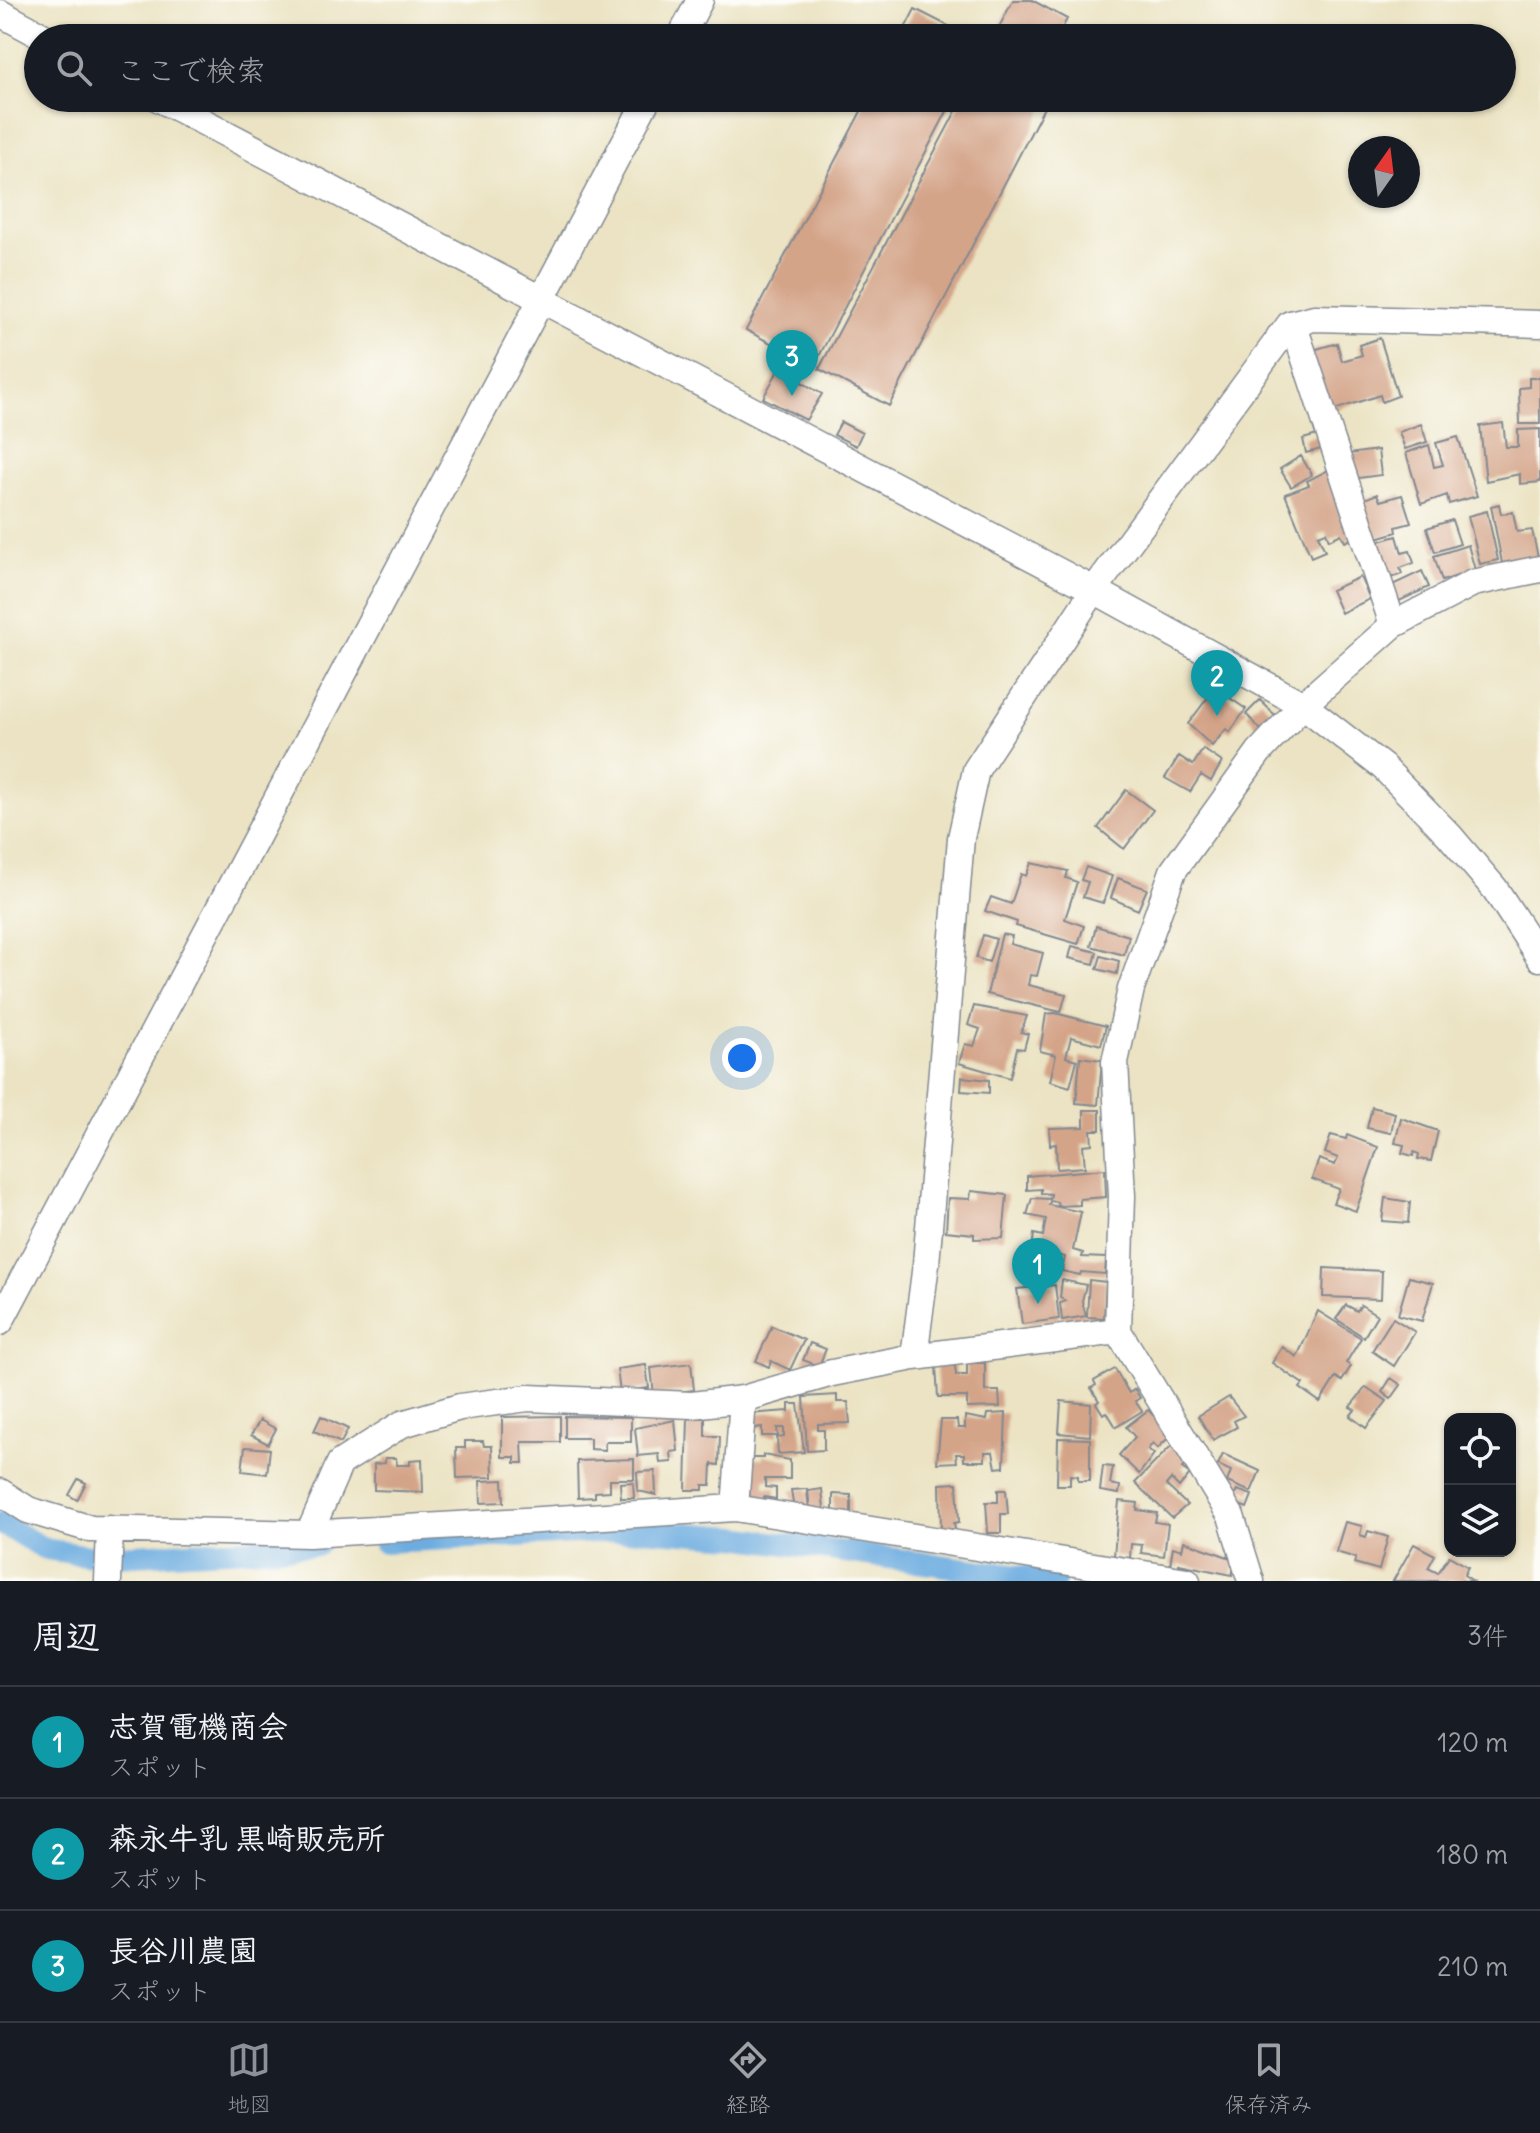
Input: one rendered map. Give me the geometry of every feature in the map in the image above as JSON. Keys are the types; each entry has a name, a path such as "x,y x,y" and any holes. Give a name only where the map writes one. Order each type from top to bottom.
{"street":[{"path":"687,24 700,0"},
{"path":"0,13 24,26"},
{"path":"184,112 1094,590 1303,705 1383,767 1449,835 1495,889 1540,958"},
{"path":"0,1322 641,112"},
{"path":"914,1357 926,1264 961,838 976,770 1094,590 1290,324 1314,318 1540,324"},
{"path":"1279,337 1297,335 1393,625"},
{"path":"1251,1581 1231,1516 1118,1331 1122,1196 1115,1062 1131,989 1173,871 1259,752 1303,705 1393,625 1473,583 1540,569"},
{"path":"309,1534 340,1463 402,1424 460,1407 528,1398 692,1405 743,1399 832,1373 914,1357 1118,1331"},
{"path":"735,1508 743,1399"},
{"path":"0,1492 28,1510 69,1525 110,1529 309,1534 735,1508 1187,1581"},
{"path":"108,1581 110,1529"}],"building":[{"path":"1013,0 1032,0 1067,19 1064,24 1001,24"},
{"path":"915,9 944,24 907,24"},
{"path":"861,112 947,112 814,366 746,330"},
{"path":"956,112 1042,112 889,406 819,369"},
{"path":"1380,338 1398,396 1382,402 1380,395 1328,412 1310,351 1337,343 1342,361 1362,355 1359,345"},
{"path":"779,369 822,394 806,420 763,398"},
{"path":"1529,378 1540,378 1540,424 1520,424 1519,388 1529,387"},
{"path":"841,422 862,433 856,446 834,435"},
{"path":"1503,423 1506,447 1518,447 1518,430 1540,429 1540,482 1520,484 1520,474 1486,481 1480,426"},
{"path":"1421,424 1427,442 1405,449 1399,432"},
{"path":"1321,434 1325,448 1306,453 1303,439"},
{"path":"1458,437 1477,496 1449,504 1447,495 1421,504 1406,453 1429,445 1434,467 1443,465 1436,443"},
{"path":"1378,450 1381,475 1351,479 1348,454"},
{"path":"1301,456 1312,475 1291,487 1280,469"},
{"path":"1328,470 1352,521 1345,524 1352,538 1345,542 1341,534 1329,540 1326,532 1318,535 1325,551 1311,557 1285,494 1309,485 1307,481"},
{"path":"1377,494 1380,501 1402,495 1411,523 1396,527 1397,532 1370,540 1362,500"},
{"path":"1499,504 1501,514 1513,512 1517,532 1532,530 1538,557 1502,563 1491,506"},
{"path":"1487,511 1498,560 1480,564 1468,516"},
{"path":"1452,520 1460,544 1435,552 1427,528"},
{"path":"1397,536 1402,553 1410,551 1414,563 1400,568 1402,574 1384,580 1373,543"},
{"path":"1468,545 1475,570 1442,581 1434,556"},
{"path":"1422,571 1429,587 1393,604 1386,588"},
{"path":"1360,577 1370,599 1341,613 1331,590"},
{"path":"1215,688 1246,709 1230,732 1226,729 1212,746 1188,724"},
{"path":"1260,700 1276,716 1262,731 1246,714"},
{"path":"1203,749 1222,762 1211,781 1201,775 1190,792 1165,778 1179,756 1193,765"},
{"path":"1126,790 1153,810 1124,849 1098,828"},
{"path":"1031,863 1068,871 1066,878 1077,882 1065,919 1084,926 1078,944 1016,926 1017,922 985,911 991,897 1011,904 1021,874 1026,876"},
{"path":"1086,867 1112,876 1103,903 1083,897 1088,882 1081,880"},
{"path":"1118,878 1147,889 1138,910 1111,898"},
{"path":"1096,926 1129,936 1124,955 1091,946"},
{"path":"1002,934 1012,936 1010,944 1043,953 1037,976 1030,975 1028,985 1066,994 1061,1012 987,994"},
{"path":"983,935 996,939 989,962 976,958"},
{"path":"1072,946 1097,952 1094,964 1069,958"},
{"path":"1101,956 1119,961 1117,974 1097,969"},
{"path":"974,1006 1027,1016 1021,1032 1028,1034 1024,1049 1017,1048 1010,1078 959,1063 965,1044 974,1046 980,1029 968,1025"},
{"path":"1055,1013 1106,1026 1101,1045 1071,1037 1066,1057 1077,1060 1070,1087 1050,1081 1056,1055 1040,1051 1046,1014"},
{"path":"1080,1057 1102,1060 1098,1105 1076,1103"},
{"path":"962,1077 989,1080 989,1093 961,1091"},
{"path":"1372,1107 1395,1113 1391,1133 1367,1128"},
{"path":"1084,1110 1100,1110 1100,1130 1091,1130 1092,1144 1083,1145 1085,1167 1057,1169 1056,1144 1050,1145 1049,1128 1084,1127"},
{"path":"1401,1118 1438,1131 1431,1161 1418,1159 1419,1154 1414,1152 1413,1156 1402,1153 1404,1145 1395,1143"},
{"path":"1331,1135 1346,1139 1347,1135 1378,1147 1356,1211 1333,1203 1339,1189 1312,1179 1319,1159 1335,1165 1338,1158 1325,1153"},
{"path":"1105,1169 1106,1197 1080,1199 1080,1205 1058,1206 1057,1202 1050,1201 1049,1205 1081,1212 1073,1250 1083,1253 1082,1257 1106,1258 1105,1274 1081,1272 1080,1275 1062,1271 1065,1257 1032,1249 1034,1234 1043,1236 1046,1219 1027,1215 1032,1198 1050,1199 1051,1194 1041,1193 1041,1189 1027,1190 1027,1176"},
{"path":"971,1191 1007,1195 1003,1238 974,1239 974,1234 946,1231 948,1198 970,1199"},
{"path":"1385,1198 1410,1202 1408,1223 1382,1221"},
{"path":"1324,1268 1382,1271 1381,1299 1323,1297"},
{"path":"1409,1277 1433,1283 1422,1321 1398,1315"},
{"path":"1062,1280 1086,1285 1082,1301 1086,1316 1062,1320 1060,1303 1066,1301 1060,1298"},
{"path":"1089,1280 1106,1282 1104,1318 1087,1317"},
{"path":"1055,1285 1059,1319 1022,1324 1017,1289"},
{"path":"1346,1305 1357,1311 1361,1305 1377,1315 1364,1337 1336,1319"},
{"path":"1318,1311 1361,1338 1346,1363 1351,1366 1342,1381 1336,1377 1320,1402 1300,1388 1303,1384 1272,1363 1282,1347 1297,1357"},
{"path":"1393,1318 1415,1332 1394,1366 1372,1351"},
{"path":"772,1326 804,1340 790,1370 771,1361 769,1367 756,1361"},
{"path":"810,1343 826,1349 819,1366 803,1360"},
{"path":"691,1363 694,1390 654,1395 651,1368"},
{"path":"967,1363 985,1363 985,1391 999,1391 1000,1407 967,1408 967,1397 938,1397 936,1366 955,1366 956,1375 967,1375"},
{"path":"646,1365 649,1388 620,1392 617,1369"},
{"path":"1115,1369 1129,1393 1135,1389 1140,1398 1135,1401 1142,1411 1116,1427 1107,1412 1103,1414 1091,1388 1096,1385 1094,1381"},
{"path":"1391,1378 1401,1385 1391,1399 1382,1392"},
{"path":"1366,1387 1387,1401 1366,1428 1350,1416 1355,1410 1350,1407"},
{"path":"837,1395 837,1402 848,1402 850,1423 818,1424 818,1430 824,1430 824,1450 807,1451 804,1397"},
{"path":"1229,1397 1244,1416 1234,1421 1237,1427 1213,1440 1198,1416"},
{"path":"1061,1401 1091,1404 1090,1436 1059,1433"},
{"path":"789,1404 798,1404 804,1452 778,1454 777,1438 784,1437 784,1428 777,1428 778,1436 762,1436 762,1427 748,1429 747,1414 789,1411"},
{"path":"1148,1410 1169,1431 1165,1434 1169,1437 1158,1448 1153,1443 1148,1449 1154,1454 1139,1474 1119,1455 1135,1437 1126,1427"},
{"path":"1006,1413 1004,1467 996,1468 993,1452 985,1452 985,1461 964,1461 964,1454 956,1454 957,1462 937,1463 941,1420 957,1420 958,1428 965,1428 965,1416 987,1420 988,1414"},
{"path":"321,1416 348,1429 341,1443 314,1431"},
{"path":"560,1416 560,1442 522,1442 523,1463 515,1463 515,1457 502,1457 502,1417"},
{"path":"565,1416 631,1417 631,1442 605,1442 605,1450 590,1449 590,1438 565,1438"},
{"path":"688,1417 705,1418 705,1436 720,1436 719,1465 712,1464 711,1485 703,1485 703,1490 686,1490"},
{"path":"260,1420 276,1429 268,1444 251,1435"},
{"path":"675,1420 678,1451 671,1452 672,1462 660,1463 659,1454 638,1456 635,1428"},
{"path":"1058,1438 1090,1439 1090,1481 1078,1481 1078,1476 1070,1475 1070,1485 1057,1485"},
{"path":"465,1441 483,1441 484,1446 492,1446 493,1477 457,1478 456,1448 465,1448"},
{"path":"1173,1444 1189,1460 1182,1468 1190,1474 1179,1487 1171,1479 1166,1485 1187,1505 1172,1518 1135,1483"},
{"path":"245,1447 270,1449 267,1474 242,1471"},
{"path":"1223,1454 1260,1471 1251,1492 1227,1482 1231,1471 1218,1465"},
{"path":"763,1455 790,1460 790,1479 765,1479 765,1487 776,1488 776,1499 764,1497 764,1504 749,1503 751,1458 763,1458"},
{"path":"385,1458 396,1458 397,1465 410,1465 410,1460 422,1459 423,1492 374,1490 374,1464 385,1463"},
{"path":"634,1459 634,1479 610,1479 610,1491 595,1492 595,1497 578,1498 577,1461"},
{"path":"1103,1466 1113,1467 1110,1484 1120,1486 1119,1494 1100,1491"},
{"path":"655,1471 656,1495 638,1491 637,1472"},
{"path":"78,1479 86,1483 77,1500 69,1495"},
{"path":"503,1480 504,1502 481,1503 480,1481"},
{"path":"633,1482 634,1498 621,1498 620,1483"},
{"path":"957,1483 959,1522 954,1523 955,1529 941,1529 940,1484"},
{"path":"807,1489 809,1509 794,1510 791,1490"},
{"path":"822,1489 824,1509 810,1511 808,1491"},
{"path":"998,1490 1006,1490 1008,1514 1001,1514 1001,1533 988,1533 986,1502 998,1502"},
{"path":"1237,1490 1252,1495 1247,1508 1232,1502"},
{"path":"833,1494 851,1495 851,1513 833,1512"},
{"path":"1119,1501 1138,1503 1137,1510 1157,1513 1155,1522 1168,1524 1164,1556 1141,1553 1142,1545 1131,1544 1130,1558 1114,1556"},
{"path":"1345,1522 1362,1526 1360,1535 1366,1537 1368,1531 1388,1537 1379,1570 1354,1563 1356,1558 1336,1552"},
{"path":"1184,1541 1236,1560 1232,1575 1179,1564 1179,1567 1170,1565 1173,1547 1182,1550"},
{"path":"1414,1544 1435,1555 1428,1568 1438,1573 1451,1557 1468,1567 1464,1575 1473,1581 1393,1581"}],"waterway":[{"path":"0,1523 45,1549 97,1557 318,1545"},
{"path":"384,1542 642,1530 735,1537 1055,1581"}],"place":[{"name":"長谷川農園","path":"792,396"},
{"name":"森永牛乳 黒崎販売所","path":"1217,716"},
{"name":"志賀電機商会","path":"1038,1304"}]}
